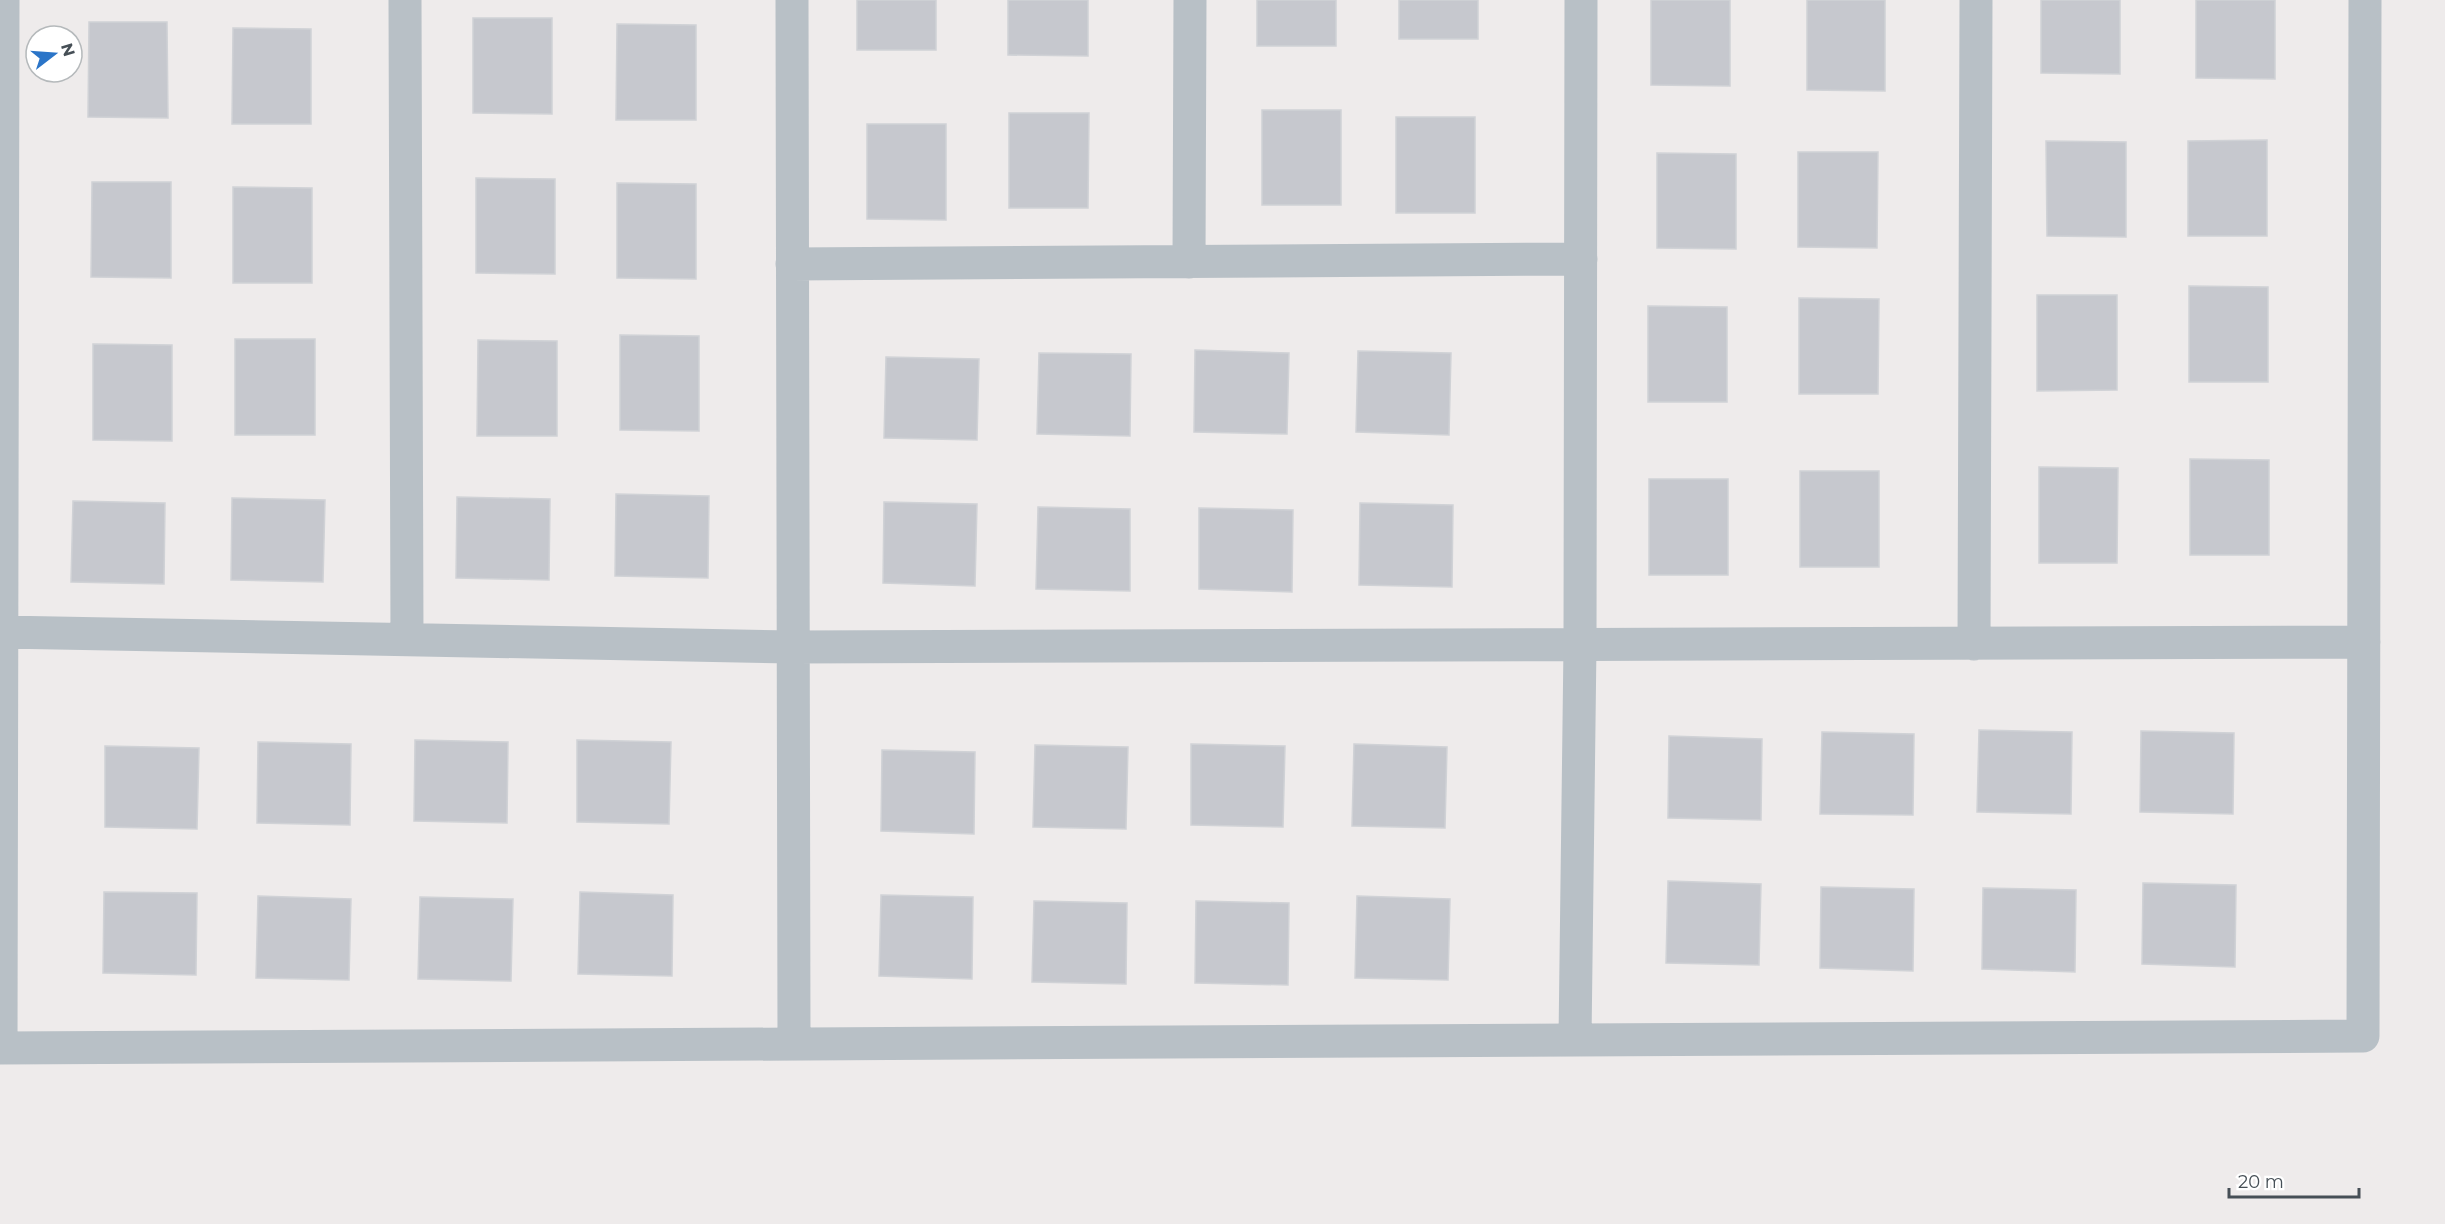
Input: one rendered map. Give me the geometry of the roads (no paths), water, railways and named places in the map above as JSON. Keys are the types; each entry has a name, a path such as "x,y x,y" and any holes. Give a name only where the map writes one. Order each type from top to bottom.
{"street":[{"path":"3,0 1,1048 2363,1036 2365,0"},
{"path":"405,0 407,639"},
{"path":"792,0 794,1044"},
{"path":"1189,262 1190,0"},
{"path":"1575,1040 1580,645 1581,0"},
{"path":"1974,644 1976,0"},
{"path":"792,264 1581,259"},
{"path":"3,632 794,647 2364,642"}]}
